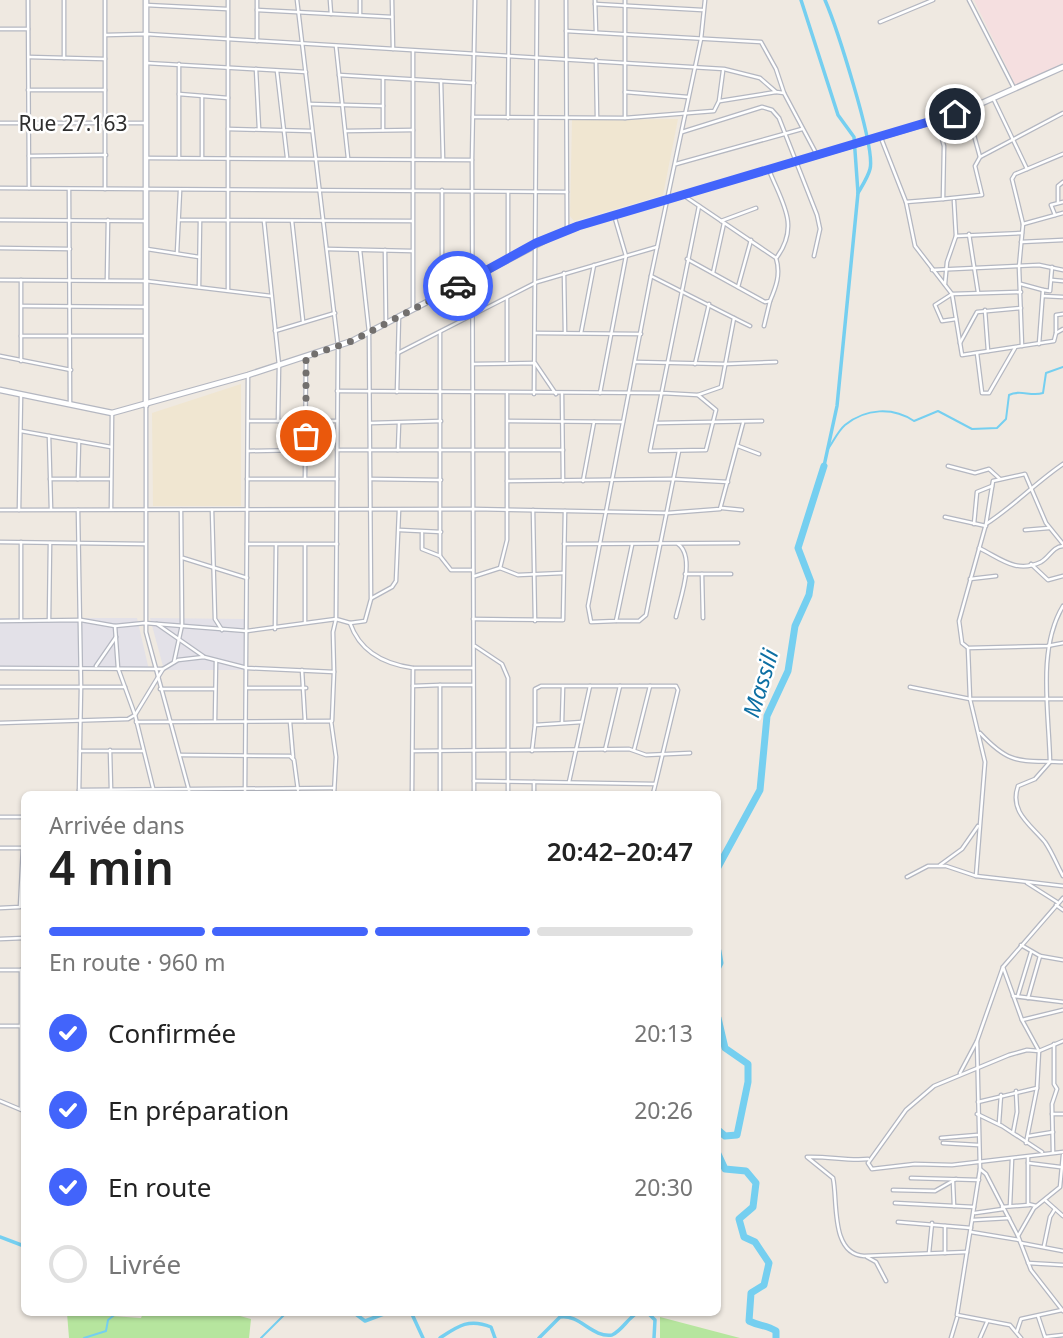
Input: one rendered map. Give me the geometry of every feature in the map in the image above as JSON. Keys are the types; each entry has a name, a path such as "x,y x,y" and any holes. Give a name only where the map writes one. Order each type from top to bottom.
{"street":[{"path":"28,0 29,188"},
{"path":"64,0 64,58"},
{"path":"105,0 105,189"},
{"path":"179,0 179,6"},
{"path":"228,0 228,290"},
{"path":"257,0 257,41"},
{"path":"286,791 334,788 332,656 336,619 338,510 338,346 297,0"},
{"path":"330,0 331,15"},
{"path":"360,0 360,16"},
{"path":"392,0 393,50"},
{"path":"474,791 475,276 472,160 475,0"},
{"path":"508,118 509,0"},
{"path":"534,394 538,192 537,0"},
{"path":"566,0 567,229"},
{"path":"654,0 654,7"},
{"path":"682,0 682,8"},
{"path":"679,451 662,544 644,619 590,622 588,606 651,276 701,39 705,0"},
{"path":"880,22 931,0"},
{"path":"970,0 1015,90"},
{"path":"596,32 595,2 625,2 702,10"},
{"path":"625,2 625,118"},
{"path":"189,789 154,668 145,622 146,3 228,9"},
{"path":"257,10 392,18"},
{"path":"0,29 28,29"},
{"path":"566,31 761,42 817,155"},
{"path":"106,35 146,34 538,59 695,66 724,69 760,78 776,92"},
{"path":"336,46 348,159"},
{"path":"413,51 413,309"},
{"path":"29,57 105,59"},
{"path":"596,60 597,117"},
{"path":"146,63 306,72"},
{"path":"179,64 179,158"},
{"path":"0,390 112,413 248,375 338,346 369,332 567,229 937,120 994,100 1063,67"},
{"path":"256,69 259,130"},
{"path":"713,122 724,69"},
{"path":"276,71 287,159"},
{"path":"339,75 474,83"},
{"path":"383,78 383,130"},
{"path":"441,81 443,159"},
{"path":"28,90 105,90"},
{"path":"625,92 688,97"},
{"path":"719,101 784,93"},
{"path":"179,94 228,98"},
{"path":"202,96 202,158"},
{"path":"994,100 1027,169"},
{"path":"310,104 383,106"},
{"path":"682,132 768,106 779,118 820,223 814,256"},
{"path":"967,110 981,157"},
{"path":"473,117 625,118 715,111"},
{"path":"906,202 982,195 975,166 981,157 1063,113"},
{"path":"937,120 944,146 943,199"},
{"name":"Rue 27.163","path":"0,123 146,123"},
{"path":"228,129 313,131"},
{"path":"676,164 803,129"},
{"path":"345,131 413,130"},
{"path":"880,135 891,170 906,202 913,241 952,294 962,355 1054,341 1056,316 1063,314"},
{"path":"1022,346 1019,267 1023,224 1012,178 1063,154"},
{"path":"28,156 106,155"},
{"path":"146,158 472,160"},
{"path":"769,170 790,223 786,244 776,258"},
{"path":"1055,215 1051,206 1061,202 1058,186 1063,182"},
{"path":"0,188 567,192"},
{"path":"69,189 69,406"},
{"path":"442,190 442,294"},
{"path":"177,253 180,191"},
{"path":"508,192 508,258"},
{"path":"683,195 776,258 779,272 764,326"},
{"path":"945,285 956,236 954,199"},
{"path":"698,396 716,410 706,450 650,451 699,205"},
{"path":"722,222 756,208"},
{"path":"1023,224 1062,214"},
{"path":"600,393 626,256 614,215"},
{"path":"0,220 146,221"},
{"path":"107,279 108,220"},
{"path":"179,220 412,221"},
{"path":"199,287 200,221"},
{"path":"264,221 278,365 278,421"},
{"path":"292,221 303,321"},
{"path":"713,273 722,222"},
{"path":"956,236 1022,233"},
{"path":"969,234 978,292"},
{"path":"738,287 751,240"},
{"path":"1021,242 1063,240"},
{"path":"398,353 537,282 657,247"},
{"path":"0,248 69,249"},
{"path":"146,248 199,257"},
{"path":"327,248 412,251"},
{"path":"0,621 81,621 116,626 145,622 247,631 336,619 350,623 365,621 370,599 370,392 369,332 360,250"},
{"path":"385,250 386,324"},
{"path":"687,260 762,301 770,301"},
{"path":"581,333 594,264"},
{"path":"932,270 974,267 1052,267 1063,270"},
{"path":"1021,284 1050,290 1052,267"},
{"path":"564,273 565,333"},
{"path":"651,276 750,326"},
{"path":"0,280 70,278 146,281 271,296"},
{"path":"21,361 22,280"},
{"path":"1051,280 1063,281"},
{"path":"1039,344 1043,290"},
{"path":"956,319 942,321 935,308 938,302 952,294 1021,292"},
{"path":"1043,296 1063,297"},
{"path":"507,298 507,362"},
{"path":"695,364 709,304"},
{"path":"22,306 146,306"},
{"path":"960,343 975,315 985,310 1021,308"},
{"path":"985,310 988,351"},
{"path":"275,331 335,313"},
{"path":"397,392 398,316"},
{"path":"337,391 662,393 698,396 721,387 734,318"},
{"path":"1056,332 1063,329"},
{"path":"440,332 440,556"},
{"path":"536,333 640,334"},
{"path":"21,336 146,336"},
{"path":"976,353 982,392 989,393 1015,348"},
{"path":"0,356 71,370"},
{"path":"305,478 306,357"},
{"path":"636,362 776,362"},
{"path":"474,364 535,363"},
{"path":"535,363 556,394"},
{"path":"245,791 248,375"},
{"path":"500,568 507,540 507,394"},
{"path":"562,394 563,481"},
{"path":"19,510 21,396"},
{"path":"111,509 112,413"},
{"path":"248,421 337,421"},
{"path":"370,423 441,421"},
{"path":"507,421 623,422"},
{"path":"398,450 399,422"},
{"path":"583,481 594,422"},
{"path":"656,423 762,422"},
{"path":"722,508 743,423"},
{"path":"21,430 112,447"},
{"path":"49,436 51,510"},
{"path":"78,479 79,442"},
{"path":"738,446 759,454"},
{"path":"248,451 305,450"},
{"path":"337,450 563,450"},
{"path":"945,517 986,525 1014,506 1032,485 1063,464"},
{"path":"948,466 975,473 989,469 1000,479"},
{"path":"979,548 1013,566 1042,561 1055,548 1063,545 1049,528 1025,474 993,481 986,525 979,548 970,579 959,621 962,643 968,648 1047,646 1063,643"},
{"path":"50,480 111,479"},
{"path":"247,479 337,479"},
{"path":"370,479 441,480"},
{"path":"507,481 611,482 672,479 728,482"},
{"path":"974,524 977,492 992,486"},
{"path":"0,510 474,509 668,513 722,508 742,510"},
{"path":"78,510 81,621 79,791"},
{"path":"174,662 182,625 181,510"},
{"path":"212,510 215,619 222,630"},
{"path":"370,599 392,587 396,581 400,510"},
{"path":"533,510 535,621"},
{"path":"473,619 563,620 565,511"},
{"path":"1025,530 1049,528"},
{"path":"400,530 441,532"},
{"path":"422,532 422,549 440,556 451,570 474,570"},
{"path":"0,542 145,544"},
{"path":"21,542 21,620"},
{"path":"49,620 50,543"},
{"path":"564,544 738,543"},
{"path":"247,544 337,544"},
{"path":"676,617 685,574 685,552 678,544"},
{"path":"275,629 276,545"},
{"path":"305,545 305,622"},
{"path":"616,621 632,545"},
{"path":"181,558 247,578"},
{"path":"1031,564 1048,580 1063,576"},
{"path":"474,577 500,568 517,575 563,573"},
{"path":"685,574 731,575"},
{"path":"702,574 703,618"},
{"path":"970,579 996,576"},
{"path":"1063,606 1054,622 1047,646 1049,762 1035,779 1018,786 1016,795 1025,823 1043,840 1063,876"},
{"path":"350,623 366,650 394,664 473,668"},
{"path":"156,624 204,657 247,668 334,672"},
{"path":"116,626 118,668 135,715 153,788"},
{"path":"96,666 116,637"},
{"path":"473,645 502,664 508,678 505,750 508,791"},
{"path":"968,648 971,699 985,762 976,876"},
{"path":"0,723 79,723 128,719 135,715 163,669 174,662 204,657"},
{"path":"215,722 216,660"},
{"path":"0,668 80,669 96,666 163,669"},
{"path":"412,791 414,667"},
{"path":"302,670 306,688 305,721"},
{"path":"440,685 440,791"},
{"path":"413,686 473,685"},
{"path":"532,751 535,725 534,689 670,685 678,690 653,791"},
{"path":"569,782 590,686"},
{"path":"605,750 620,686"},
{"path":"634,750 650,686"},
{"path":"0,687 125,687"},
{"path":"562,723 563,687"},
{"path":"910,687 971,699 1063,699"},
{"path":"247,688 306,688"},
{"path":"160,689 215,689"},
{"path":"290,721 298,790"},
{"path":"136,722 332,721"},
{"path":"535,725 582,722"},
{"path":"980,733 993,749 1006,758 1063,762"},
{"path":"110,750 111,789"},
{"path":"414,751 634,750 646,755 690,753"},
{"path":"79,751 143,751"},
{"path":"179,755 246,754 293,757"},
{"path":"474,781 655,784"},
{"path":"534,782 534,791"},
{"path":"90,791 153,788 226,791"},
{"path":"0,817 21,817"},
{"path":"938,866 962,849 978,825"},
{"path":"0,848 21,848"},
{"path":"907,877 919,869 938,866 954,868 976,876 1063,886"},
{"path":"1025,880 1063,910"},
{"path":"0,908 20,907 21,898"},
{"path":"960,1074 977,1041 1003,967 1063,898"},
{"path":"0,939 21,938"},
{"path":"1021,944 1040,956 1063,960"},
{"path":"1015,996 1031,952"},
{"path":"1028,998 1040,956"},
{"path":"1003,967 1022,1020 1040,1051 1037,1088 1026,1143"},
{"path":"0,970 21,970"},
{"path":"1015,996 1063,1002"},
{"path":"1022,1020 1063,1010"},
{"path":"0,1026 21,1026"},
{"path":"951,1338 957,1316 980,1169 977,1114 980,1068 977,1041"},
{"path":"967,1252 866,1256 856,1254 839,1236 832,1178 807,1157 819,1155 843,1161 869,1159 924,1092 960,1074 1023,1051 1040,1051 1063,1041"},
{"path":"1054,1044 1054,1084 1057,1089 1052,1114 1054,1152"},
{"path":"978,1102 1037,1088"},
{"path":"1013,1133 1017,1112 1016,1091"},
{"path":"999,1124 1001,1095"},
{"path":"0,1101 21,1109"},
{"path":"977,1114 999,1124 1042,1152"},
{"path":"1052,1114 1063,1114"},
{"path":"1028,1137 1053,1132"},
{"path":"977,1135 942,1141 978,1145"},
{"path":"869,1159 872,1169 980,1163 1028,1157 1042,1152 1063,1154 1060,1167 1061,1186 1037,1206 1019,1240"},
{"path":"1028,1157 1029,1205"},
{"path":"1010,1206 1012,1159"},
{"path":"1028,1163 1060,1167"},
{"path":"980,1169 986,1174 1009,1218 1039,1283 1062,1309 1020,1320 1017,1331"},
{"path":"911,1178 979,1180"},
{"path":"893,1190 935,1191 954,1180"},
{"path":"954,1180 954,1206"},
{"path":"1045,1200 1063,1216"},
{"path":"895,1203 974,1207"},
{"path":"973,1213 1010,1206 1037,1206"},
{"path":"1044,1246 1050,1217 1055,1209"},
{"path":"972,1220 1009,1218"},
{"path":"898,1222 932,1223 1063,1251"},
{"path":"929,1254 932,1223"},
{"path":"945,1226 945,1253"},
{"path":"866,1256 876,1262 886,1281"},
{"path":"1028,1263 1063,1265"},
{"path":"957,1316 1010,1325 1021,1338"},
{"path":"1038,1316 1045,1337 1063,1335"},
{"path":"980,1338 987,1322"}],"shaded area":[{"path":"974,0 1063,0 1063,63 1016,86"},
{"path":"678,119 663,195 574,221 570,216 572,120"},
{"path":"241,384 241,506 153,506 152,413"},
{"path":"0,618 137,618 149,670 0,669"},
{"path":"150,618 244,619 244,670 164,670"}],"green space":[{"path":"67,1316 240,1316 251,1319 249,1338 69,1338"},
{"path":"660,1317 740,1338 660,1338"}],"waterway":[{"path":"801,0 838,115 854,137 858,193 837,406 824,466"},
{"path":"825,0 845,58 867,137 870,169 858,193"},
{"path":"828,449 838,433 853,419 880,411 897,413 914,421 938,411 972,429 997,428 1006,419 1009,395 1043,393 1046,373 1063,367"},
{"name":"Massili","path":"721,862 760,790 767,716 788,671 795,626 809,595 811,582 798,548 824,466"},
{"name":"Massili","path":"721,1031 725,1048 748,1064 748,1082 737,1135 725,1136 721,1133"},
{"name":"Massili","path":"721,1160 725,1169 746,1171 756,1183 753,1207 739,1219 744,1237 755,1242 769,1263 764,1285 751,1293 749,1321 776,1331 776,1338"},
{"path":"0,1237 21,1245"},
{"path":"84,1338 106,1331 108,1320 113,1316"},
{"path":"261,1338 283,1316"},
{"path":"358,1316 365,1321 378,1316"},
{"path":"413,1316 423,1338"},
{"path":"539,1338 560,1317 574,1319 598,1333 612,1335 633,1316"},
{"path":"651,1316 655,1320 654,1338"},
{"path":"440,1338 470,1323 491,1327 495,1338"}],"way so far":[{"path":"306,436 306,357 352,341 458,286"}],"route":[{"path":"458,286 536,243 578,226 955,114"}]}
